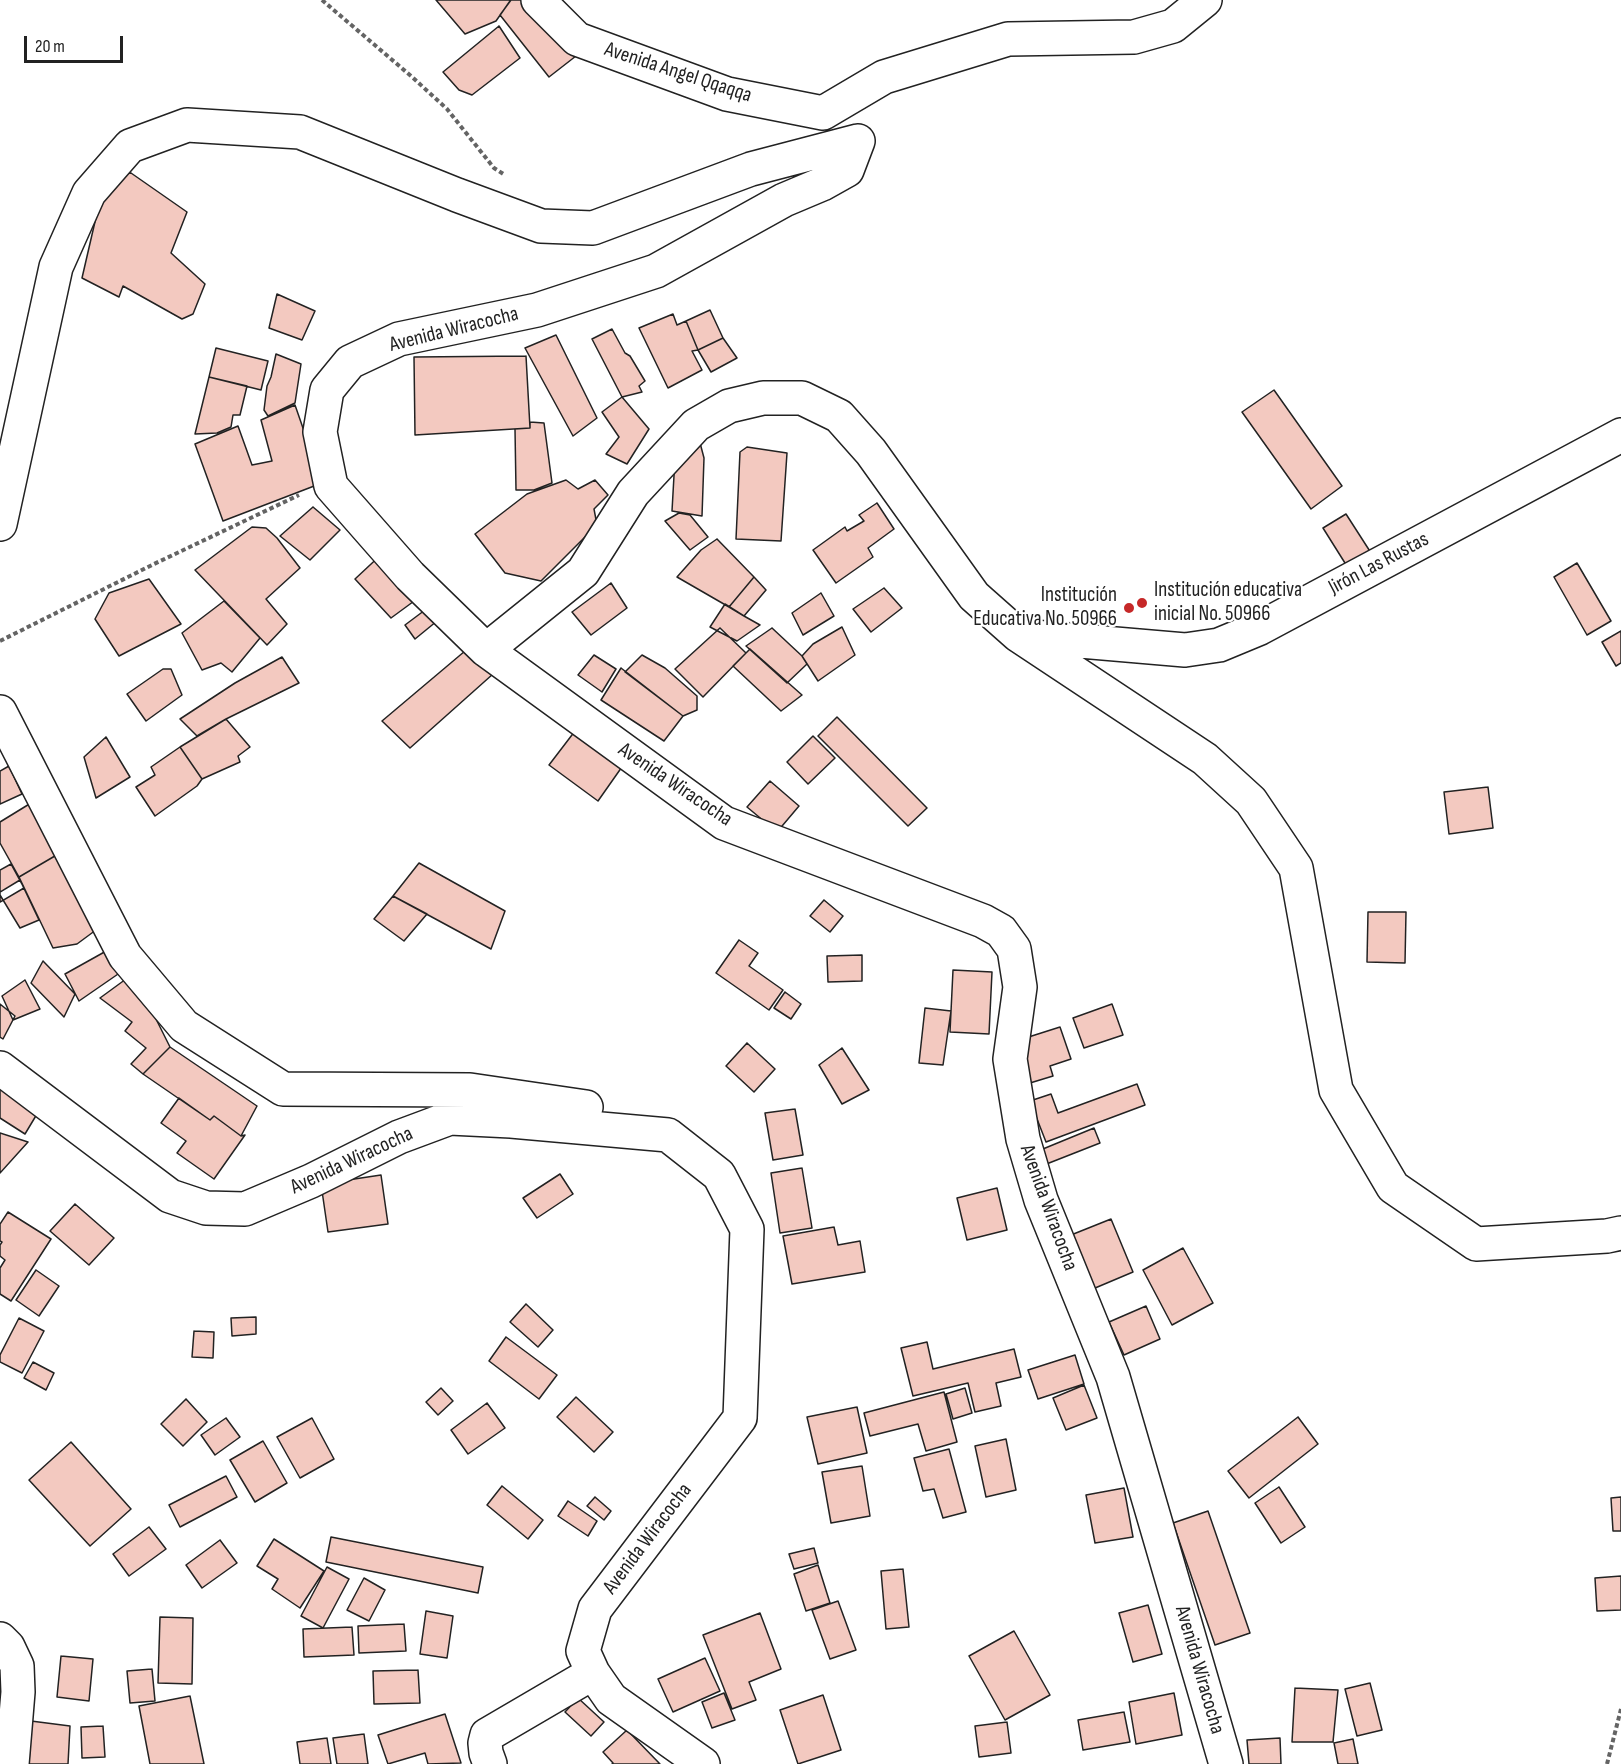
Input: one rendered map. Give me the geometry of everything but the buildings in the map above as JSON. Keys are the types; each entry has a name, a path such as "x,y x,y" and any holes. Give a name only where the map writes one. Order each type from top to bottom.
{"street":[{"name":"Avenida Angel Qqaqqa","path":"538,0 577,39 727,94 823,113"},
{"path":"823,113 884,77 1008,39 1134,37 1173,26 1205,0"},
{"path":"0,524 56,267 89,193 130,146 187,125 300,132 541,225 593,228 751,169 858,141 843,123 823,113"},
{"name":"Avenida Wiracocha","path":"858,141 847,170 822,184 784,200 656,271 537,310 399,339 350,362 327,390 320,432 331,486 410,576 486,650 724,823 983,921 1001,931 1014,949 1020,987 1010,1059 1023,1139 1041,1200 1113,1377 1226,1764"},
{"path":"486,650 583,572 633,492 696,425 729,406 763,398 802,398 839,416 871,452 974,596 1017,635 1205,759 1251,801 1296,868 1336,1090 1393,1187 1476,1244 1607,1236 1621,1233"},
{"name":"Jirón Las Rustas","path":"1017,635 1185,650 1219,645 1260,628 1621,435"},
{"path":"0,712 125,956 184,1026 283,1089 470,1090 618,1112 668,1135"},
{"name":"Avenida Wiracocha","path":"0,1068 170,1196 206,1208 245,1209 311,1181 399,1137 450,1118 668,1135 719,1175 747,1229 740,1418 595,1610 584,1651 593,1673 611,1699 703,1764"},
{"path":"0,1639 8,1647 17,1666 18,1692 12,1764"},
{"path":"490,1764 486,1753 487,1735 593,1673"}],"path":[{"path":"322,0 447,109 494,168 513,180"},
{"path":"0,641 322,484 331,486"},
{"path":"1607,1764 1621,1709"}],"place":[{"name":"Institución educativa inicial No. 50966","path":"1142,603"},
{"name":"Institución Educativa No. 50966","path":"1129,608"}]}
